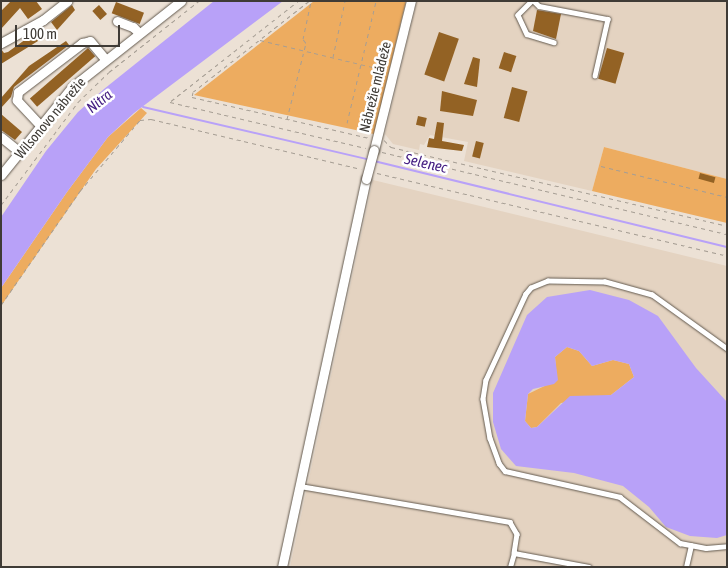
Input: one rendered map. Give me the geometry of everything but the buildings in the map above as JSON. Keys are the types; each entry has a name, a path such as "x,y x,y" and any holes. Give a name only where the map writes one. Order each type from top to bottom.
{"street":[{"path":"1,43 43,20 67,1"},
{"name":"Nábrežie mládeže","path":"282,567 374,150 411,1"},
{"name":"Wilsonovo nábrežie","path":"1,176 39,124 72,87 176,2"},
{"path":"117,21 133,27 139,33"},
{"name":"Wilsonovo nábrežie","path":"39,124 17,100 18,92 82,43 90,42 105,60"},
{"name":"Wilsonovo nábrežie","path":"1,137 18,151"}],"lane":[{"path":"554,42 527,34 518,15 533,1 539,6 608,19 595,76"},
{"path":"727,349 652,295 605,282 548,281 531,288 526,294 484,388 484,415 490,438 499,463 506,471 620,497 639,508 666,534 690,546 727,546"},
{"path":"300,486 510,522 516,526 517,534 510,567"},
{"path":"686,567 690,546"},
{"path":"514,553 589,567"}],"path":[{"name":"Wilsonovo nábrežie","path":"1,205 78,102 109,72 200,1"},
{"path":"298,1 170,102 727,234"},
{"path":"310,1 193,92 192,97 371,139 378,134 391,147 727,226"},
{"path":"287,120 304,50 310,1"},
{"path":"333,57 345,1"},
{"path":"347,123 376,1"},
{"path":"259,40 394,72"},
{"path":"1,305 80,191 140,120 150,119 362,169"},
{"path":"601,166 727,197"},
{"path":"369,175 727,256"}],"shaded area":[{"path":"314,1 406,1 374,134 194,95"},
{"path":"417,1 727,1 727,179 604,147 592,191 464,161 468,142 430,135 424,145 420,144 419,150 393,144 385,134"},
{"path":"141,108 147,113 96,169 1,306 1,288 67,192 108,137"},
{"path":"604,147 727,179 727,223 592,191"},
{"path":"373,180 727,266 727,567 290,567"},
{"path":"567,347 579,351 592,366 613,360 629,364 634,377 611,395 561,403 537,427 531,428 525,421 528,394 557,380 555,357"}],"water":[{"name":"Nitra","path":"214,1 283,1 134,113 108,137 67,192 1,288 1,217 46,151 78,112"},
{"path":"590,290 629,300 658,316 696,368 727,402 727,535 717,538 690,536 666,527 649,507 623,486 574,473 516,466 501,449 493,422 493,393 527,315 547,297","holes":["567,347 579,351 592,366 613,360 629,364 634,377 611,395 570,396 537,427 531,428 525,421 528,394 533,389 554,384 558,380 555,357"]}],"waterway":[{"name":"Selenec","path":"143,107 367,159"},
{"name":"Selenec","path":"374,161 727,247"}]}
